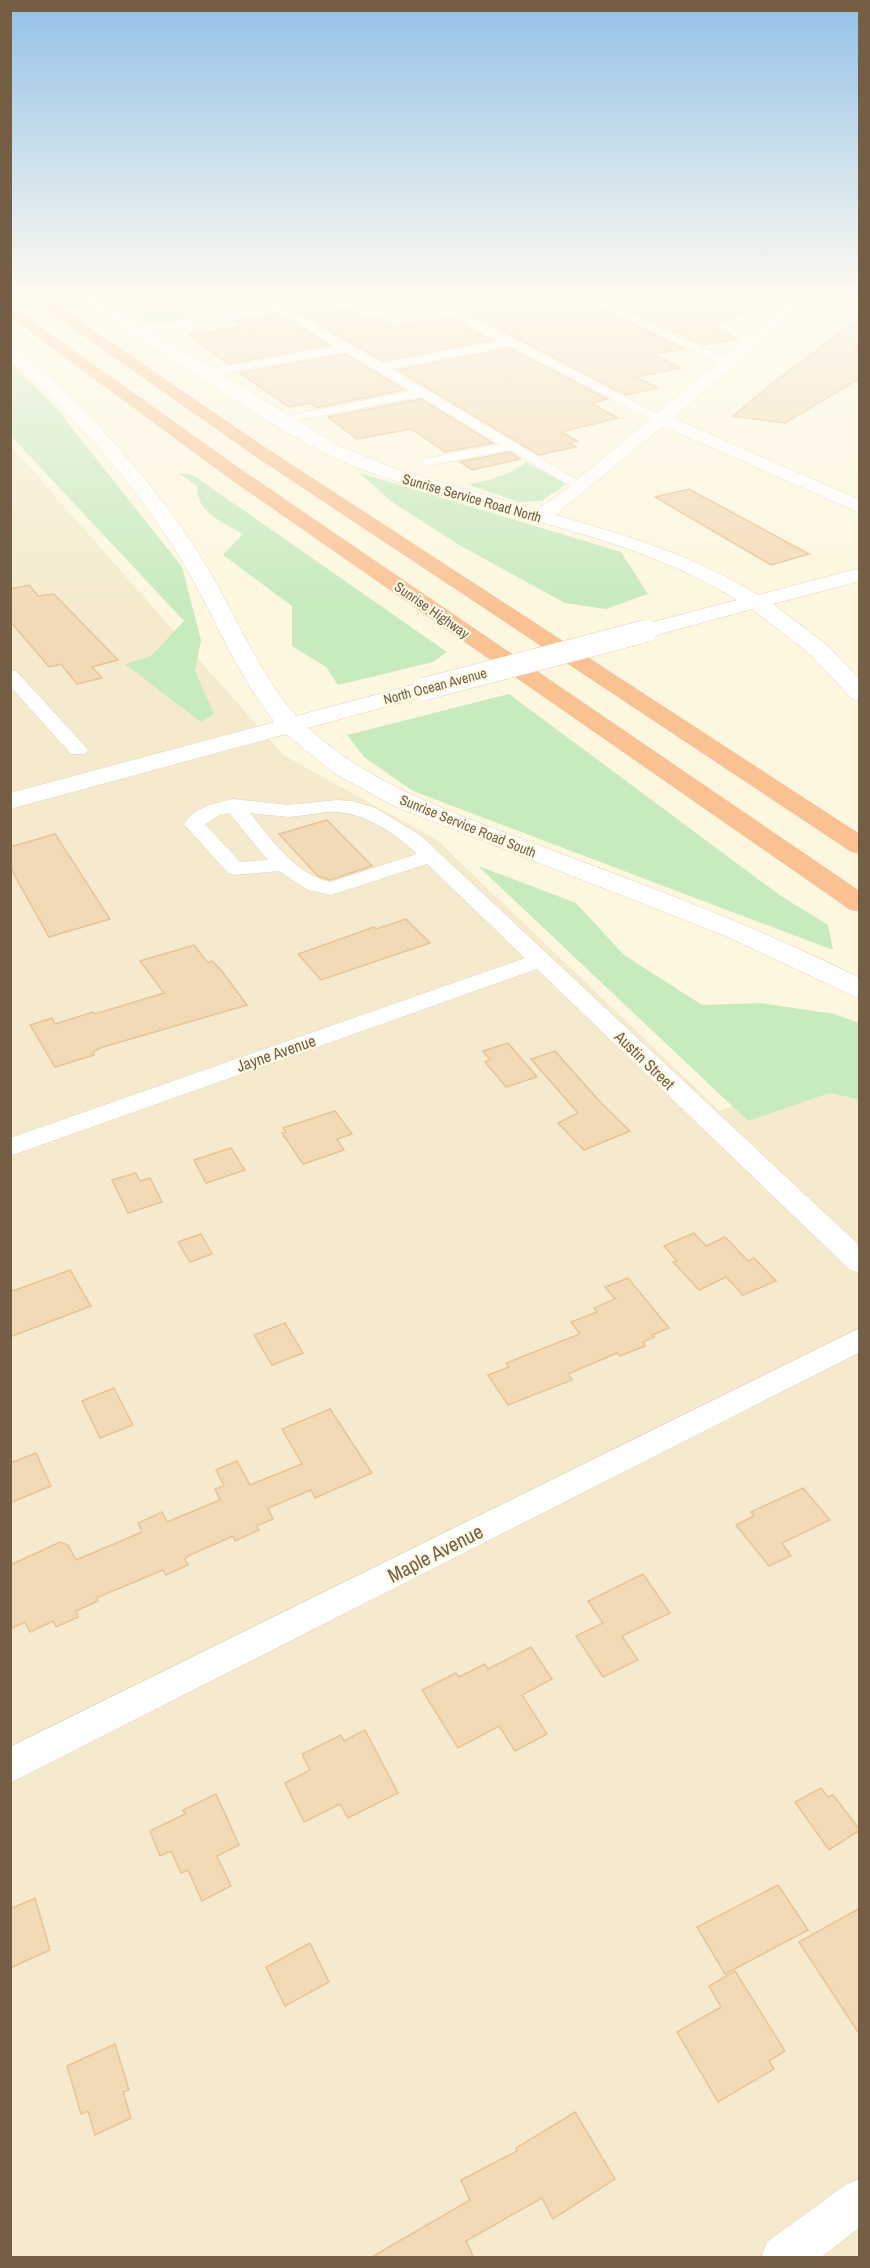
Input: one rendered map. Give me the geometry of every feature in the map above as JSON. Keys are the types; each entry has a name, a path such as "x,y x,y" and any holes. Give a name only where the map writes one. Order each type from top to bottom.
{"highway":[{"name":"Sunrise Highway","path":"135,401 283,507 860,904"},
{"path":"186,401 314,488 860,846"}],"main road":[{"name":"Sunrise Service Road South","path":"65,401 96,433 145,493 194,564 273,704 291,724 329,758 411,804 749,935 860,990"},
{"name":"Sunrise Service Road North","path":"249,401 323,446 370,466 670,558 730,585 758,601 811,641 860,694"},
{"path":"540,517 683,401"},
{"path":"662,419 860,507"},
{"name":"North Ocean Avenue","path":"10,801 860,573"}],"street":[{"path":"282,422 384,401"},
{"path":"435,401 580,486"},
{"path":"626,401 662,419"},
{"path":"428,462 510,446"},
{"path":"10,675 78,750"},
{"name":"Austin Street","path":"284,862 270,867 235,869 194,824 201,815 233,805 289,811 339,804 356,808 413,839 860,1263"},
{"path":"233,805 284,862 315,887 331,889 431,856"},
{"name":"Jayne Avenue","path":"10,1147 541,960"},
{"name":"Maple Avenue","path":"10,1766 860,1339"},
{"path":"783,2258 860,2200"}],"shaded area":[{"path":"10,445 283,755 437,840 720,1111 859,1053 859,2257 11,2257"}],"green space":[{"path":"11,401 50,401 182,567 201,640 195,671 214,714 201,722 125,664 151,656 184,621 11,436"},
{"path":"526,462 566,484 542,501 518,502 467,484 498,477"},
{"path":"178,473 193,475 447,652 433,662 338,685 326,667 292,646 292,606 223,555 243,534 212,515 201,503 197,486"},
{"path":"360,473 621,552 648,594 606,609 565,603 461,546 389,500"},
{"path":"509,694 781,896 828,925 833,950 413,791 364,757 347,735"},
{"path":"478,866 576,903 624,955 702,1005 761,1003 834,1014 859,1023 859,1099 829,1093 748,1121"}],"building":[{"path":"280,401 351,401 316,408 310,403 289,407"},
{"path":"411,401 424,401 493,443 445,452 411,429 357,439 328,417"},
{"path":"449,401 600,401 591,403 618,418 561,432 577,441 569,443 576,447 539,455"},
{"path":"751,401 822,401 785,423 733,416"},
{"path":"510,452 520,459 472,470 460,462"},
{"path":"689,489 809,554 771,565 655,497"},
{"path":"29,585 38,596 54,594 118,660 92,667 102,678 77,684 61,664 49,667 10,621 10,589"},
{"path":"327,820 372,866 330,880 318,876 279,834"},
{"path":"55,834 110,919 49,937 10,867 10,847"},
{"path":"406,919 430,943 321,980 298,954 374,927 376,929"},
{"path":"194,945 208,963 212,961 221,970 247,1005 100,1048 93,1052 94,1055 55,1067 30,1025 52,1018 55,1024 164,993 140,961"},
{"path":"508,1043 537,1077 506,1087 485,1062 490,1060 483,1051"},
{"path":"555,1051 602,1104 630,1131 584,1150 558,1123 578,1113 531,1059"},
{"path":"335,1111 352,1134 337,1139 344,1150 303,1164 282,1133 286,1132 283,1128"},
{"path":"231,1148 245,1170 206,1183 194,1160"},
{"path":"136,1173 140,1181 150,1178 162,1202 128,1213 112,1180"},
{"path":"694,1233 706,1246 725,1237 748,1261 754,1258 776,1281 743,1295 726,1277 699,1290 673,1262 677,1261 664,1246"},
{"path":"201,1234 212,1254 190,1262 178,1242"},
{"path":"70,1270 91,1306 10,1337 10,1292"},
{"path":"628,1278 669,1328 652,1335 654,1337 643,1342 645,1346 620,1356 617,1353 568,1374 572,1380 508,1405 488,1375 509,1367 506,1363 580,1334 571,1322 597,1312 594,1308 615,1299 605,1287"},
{"path":"285,1323 303,1353 272,1365 254,1335"},
{"path":"114,1388 133,1425 100,1438 82,1401"},
{"path":"330,1409 372,1473 315,1498 311,1490 268,1508 273,1519 256,1526 259,1530 235,1541 233,1536 188,1556 185,1559 188,1565 166,1575 163,1570 96,1598 98,1601 76,1611 78,1617 56,1627 53,1621 30,1632 25,1622 10,1629 10,1565 60,1542 68,1545 76,1560 142,1532 138,1523 162,1512 167,1522 220,1500 215,1489 224,1486 216,1470 237,1461 250,1485 302,1464 282,1429"},
{"path":"36,1453 51,1486 10,1503 10,1463"},
{"path":"803,1488 830,1520 782,1543 791,1556 769,1566 736,1525 754,1516 751,1512"},
{"path":"643,1574 670,1613 622,1636 638,1660 603,1677 576,1636 603,1623 588,1601"},
{"path":"531,1647 552,1679 522,1695 547,1734 515,1751 499,1726 458,1748 422,1690 456,1673 459,1677 485,1664 488,1669"},
{"path":"365,1730 398,1793 348,1818 340,1804 304,1822 285,1783 310,1770 302,1754 341,1735 344,1741"},
{"path":"821,1788 828,1797 833,1795 860,1830 829,1850 795,1802"},
{"path":"216,1794 239,1845 217,1856 231,1886 202,1901 188,1870 181,1873 171,1851 160,1856 150,1831 185,1814 183,1810"},
{"path":"778,1885 808,1930 725,1974 697,1927"},
{"path":"35,1898 50,1950 10,1968 10,1909"},
{"path":"860,1908 860,2035 799,1942"},
{"path":"310,1943 329,1982 285,2006 266,1967"},
{"path":"735,1971 785,2051 769,2061 774,2069 718,2102 677,2032 721,2007 709,1986"},
{"path":"115,2044 129,2090 123,2092 131,2118 95,2135 88,2111 81,2114 67,2066"},
{"path":"575,2112 615,2179 553,2219 542,2198 466,2241 474,2258 370,2258 470,2200 461,2180 517,2151 516,2148"}]}
